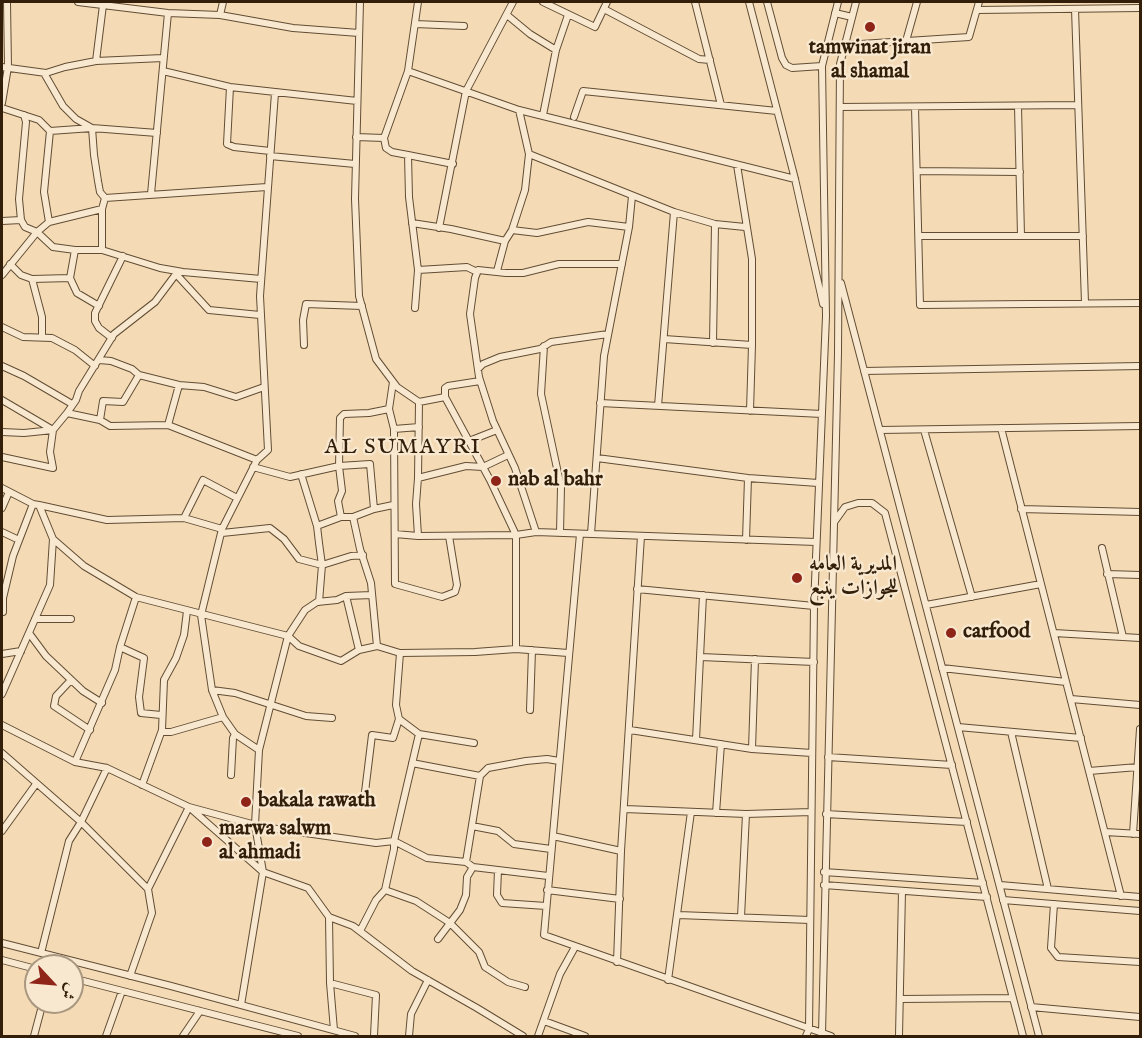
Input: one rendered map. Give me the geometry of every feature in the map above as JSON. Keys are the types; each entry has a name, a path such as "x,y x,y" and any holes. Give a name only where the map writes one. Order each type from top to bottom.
{"street":[{"path":"7,2 2,106 39,120 50,131 93,128 157,133"},
{"path":"78,2 168,14 220,15 293,28 359,33"},
{"path":"220,15 223,2"},
{"path":"360,2 355,164 359,296 376,359 397,387 419,402 445,397"},
{"path":"418,2 408,71 384,138 386,148 392,152 453,164"},
{"path":"439,228 466,91 513,2"},
{"path":"543,2 595,27 608,2"},
{"path":"695,2 721,105"},
{"path":"749,2 795,179 826,316"},
{"path":"766,2 782,58 786,64 792,68 822,66"},
{"path":"807,1033 813,606 826,316 822,66 838,2"},
{"path":"822,1034 834,525 840,64 856,2"},
{"path":"906,41 917,2"},
{"path":"845,45 969,37 979,2"},
{"path":"96,61 103,5"},
{"path":"977,10 1140,8"},
{"path":"604,9 699,59 710,60"},
{"path":"1076,9 1085,303"},
{"path":"835,13 852,17"},
{"path":"151,194 168,14"},
{"path":"507,15 530,34 556,50"},
{"path":"543,115 556,50 568,15"},
{"path":"415,24 464,26"},
{"path":"5,67 44,73 96,61 164,58"},
{"path":"162,71 230,87 357,101"},
{"path":"408,71 519,110 795,179"},
{"path":"44,73 63,106 75,119 93,128"},
{"path":"230,87 227,144 270,153 355,164"},
{"path":"574,117 583,91 777,111"},
{"path":"259,750 235,735 223,717 212,690 201,615 222,531 253,467 268,450 260,315 275,93"},
{"path":"840,107 1078,105"},
{"path":"915,106 920,305 1140,303"},
{"path":"1018,106 1022,236"},
{"path":"497,271 505,241 512,230 525,190 529,153 519,110"},
{"path":"24,115 26,122 19,199 21,220 26,227 37,232 53,247 102,250 179,273 261,279"},
{"path":"93,128 98,181 100,192 105,198"},
{"path":"49,222 44,192 50,131"},
{"path":"356,137 384,138"},
{"path":"529,153 674,212 715,224 745,227"},
{"path":"408,155 412,223 418,270 415,308"},
{"path":"736,165 752,259 750,411"},
{"path":"917,171 1020,172"},
{"path":"105,198 267,187"},
{"path":"591,534 604,356 629,227 632,196"},
{"path":"102,250 102,209 105,198"},
{"path":"2,275 37,232 49,222 102,209"},
{"path":"658,406 674,212"},
{"path":"2,221 21,220"},
{"path":"512,230 537,233 588,222 629,227"},
{"path":"412,223 505,241"},
{"path":"713,343 715,224"},
{"path":"919,236 1083,236"},
{"path":"75,250 70,278 77,293 99,306"},
{"path":"112,338 99,328 95,321 96,313 123,256"},
{"path":"10,264 21,275 32,279 70,278"},
{"path":"418,270 467,267 477,272 478,270 523,273 559,264 622,264"},
{"path":"477,272 470,314 480,381 536,532"},
{"path":"179,273 209,310 260,315"},
{"path":"2,456 53,468 50,452 53,430 76,400 79,391 112,338 154,302 179,273"},
{"path":"838,274 1039,1036"},
{"path":"32,279 42,318 42,336"},
{"path":"304,345 303,320 306,304 362,306"},
{"path":"2,327 22,337 52,338 97,363 111,361 132,369 139,375 179,385 204,387 236,397 264,387"},
{"path":"478,369 483,364 500,357 544,346 551,342 608,334"},
{"path":"664,339 752,345"},
{"path":"544,346 541,394 561,487 560,533"},
{"path":"2,366 72,404"},
{"path":"864,371 1140,366"},
{"path":"100,420 103,401 123,402 139,375"},
{"path":"480,381 448,386 445,388 445,397 483,467 516,536 516,649"},
{"path":"393,382 389,409 394,429 395,584 442,597 455,592 457,585 449,536"},
{"path":"168,425 179,385"},
{"path":"2,400 53,430"},
{"path":"418,536 416,504 419,402"},
{"path":"600,403 822,414"},
{"path":"341,517 338,501 342,491 339,466 340,418 344,414 389,409"},
{"path":"67,412 100,420 110,426 168,425 257,460"},
{"path":"880,430 1140,426"},
{"path":"394,429 419,427"},
{"path":"1001,428 1121,896"},
{"path":"2,432 24,433 53,430"},
{"path":"469,441 497,430"},
{"path":"924,430 972,597"},
{"path":"418,478 466,466 483,467 508,455"},
{"path":"597,458 748,478 818,483"},
{"path":"253,467 290,477 339,466 370,464 374,508"},
{"path":"301,474 317,526 322,566 319,602"},
{"path":"746,540 748,478"},
{"path":"184,518 203,480 237,498"},
{"path":"2,488 36,504 107,520 184,518 222,531 270,528 284,539 299,559 322,566 351,556 363,555"},
{"path":"2,508 9,492"},
{"path":"834,525 838,515 852,504 872,503 885,513 1023,1036"},
{"path":"36,504 53,539 84,566 136,597 288,636 299,646 341,661 359,650 377,646 400,653 516,649 568,653"},
{"path":"3,612 2,598 19,540 36,504"},
{"path":"317,526 341,517 353,517 374,508 393,505"},
{"path":"1022,509 1140,512"},
{"path":"353,517 371,583 377,646"},
{"path":"2,532 19,540"},
{"path":"395,534 516,536 536,532 816,542"},
{"path":"580,534 544,935 807,1033 831,1036"},
{"path":"617,962 621,851 641,536"},
{"path":"2,694 50,585 53,539"},
{"path":"1102,548 1123,637"},
{"path":"1107,574 1140,575"},
{"path":"926,605 1041,584"},
{"path":"637,589 813,606"},
{"path":"241,1005 263,872 255,825 259,750 288,636 305,610 319,602 337,600 346,596 372,595"},
{"path":"696,740 703,595"},
{"path":"346,596 359,650"},
{"path":"75,762 115,670 136,597"},
{"path":"142,785 162,732 164,680 176,658 184,634 187,611"},
{"path":"35,619 71,619"},
{"path":"29,633 46,656 83,691 102,703"},
{"path":"1054,633 1140,638"},
{"path":"120,647 144,658 139,697 141,713 161,715"},
{"path":"530,710 532,650"},
{"path":"2,654 21,651"},
{"path":"365,792 372,735 393,738 399,719 396,705 400,653"},
{"path":"701,657 814,662"},
{"path":"752,749 755,659"},
{"path":"942,668 1066,682"},
{"path":"72,680 56,696 54,706 90,730"},
{"path":"212,690 235,693 306,716 332,718"},
{"path":"1071,699 1140,705"},
{"path":"162,732 171,732 223,717"},
{"path":"399,719 419,734 474,743"},
{"path":"2,724 75,762 107,768 189,807 255,825 376,843 393,841 427,858 466,862 473,867 548,876"},
{"path":"958,727 1081,738"},
{"path":"1133,834 1140,729"},
{"path":"630,730 752,749 812,753"},
{"path":"1011,732 1048,889"},
{"path":"360,931 376,900 384,890 394,849 393,841 419,734"},
{"path":"231,775 235,735"},
{"path":"716,813 721,744"},
{"path":"2,753 81,822 148,889 152,913 130,976"},
{"path":"828,757 952,765"},
{"path":"466,862 480,776 488,768 525,761 547,759 559,761"},
{"path":"412,764 480,776"},
{"path":"1089,771 1138,767"},
{"path":"41,953 69,841 81,822 107,768"},
{"path":"2,831 36,784"},
{"path":"189,807 263,872 308,888 329,917 353,926 412,971 523,1036"},
{"path":"148,889 189,807"},
{"path":"625,809 746,814 811,812"},
{"path":"668,980 691,812"},
{"path":"741,917 746,814"},
{"path":"826,814 967,822"},
{"path":"472,826 498,831 514,843 551,849"},
{"path":"1105,832 1140,834"},
{"path":"553,836 621,851"},
{"path":"438,939 466,895 467,877 473,867"},
{"path":"498,870 497,895 502,903 546,906"},
{"path":"825,872 983,883"},
{"path":"824,885 987,897"},
{"path":"999,885 1140,897"},
{"path":"384,890 416,901 450,923 479,952 485,967 508,982 525,987"},
{"path":"547,891 620,899"},
{"path":"899,1036 902,891"},
{"path":"1003,900 1140,911"},
{"path":"1054,904 1051,948 1058,957 1140,962"},
{"path":"678,915 810,920"},
{"path":"329,917 330,983 334,1030"},
{"path":"2,943 355,1036"},
{"path":"538,1036 560,974 575,947"},
{"path":"2,960 24,966"},
{"path":"409,1036 411,1014 428,980"},
{"path":"84,981 298,1036"},
{"path":"330,983 376,995 375,1036"},
{"path":"106,1036 122,991"},
{"path":"900,999 1013,998"},
{"path":"1031,1007 1140,1017"},
{"path":"183,1036 200,1011"},
{"path":"34,1036 40,1014"},
{"path":"544,1021 585,1036"},
{"path":"280,1032 286,1036"}],"place":[{"name":"tamwinat jiran al shamal","path":"870,27"},
{"name":"nab al bahr","path":"496,481"},
{"name":"المديرية العامه للجوازات ينبع","path":"797,578"},
{"name":"carfood","path":"951,633"},
{"name":"bakala rawath","path":"246,802"},
{"name":"marwa salwm al ahmadi","path":"207,842"}],"district":[{"name":"AL SUMAYRI","path":"403,448"}]}
